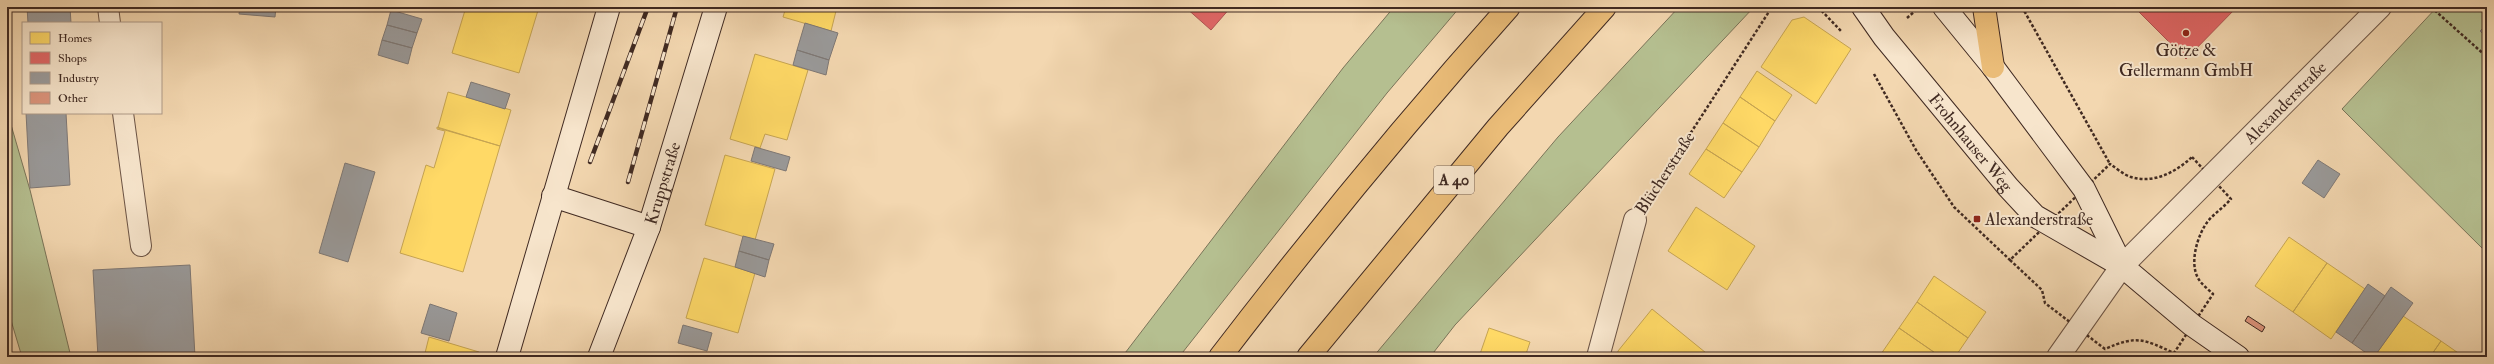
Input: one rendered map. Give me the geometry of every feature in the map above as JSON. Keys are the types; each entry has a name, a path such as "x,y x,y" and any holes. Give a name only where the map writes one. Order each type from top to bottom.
{"highway":[{"path":"1220,357 1276,284 1442,83 1509,7"},
{"name":"A 40","path":"1308,357 1498,127 1605,7"},
{"path":"1984,7 1993,67"}],"street":[{"path":"507,357 553,196 610,7"},
{"name":"Kruppstraße","path":"599,357 649,227 716,7"},
{"name":"Frohnhauser Weg","path":"1863,7 1884,37 2008,187 2035,216 2122,266 2192,325 2238,357"},
{"name":"Frohnhauser Weg","path":"1944,7 1993,67 2084,189 2122,266"},
{"name":"Alexanderstraße","path":"2122,266 2380,7"},
{"path":"553,196 649,227"},
{"name":"Blücherstraße","path":"1598,357 1635,220"},
{"path":"2058,357 2122,266"}],"lane":[{"path":"108,7 110,22"},
{"path":"122,114 141,246"}],"path":[{"name":"Blücherstraße","path":"1635,220 1772,7"},
{"path":"1818,7 1845,35"},
{"path":"2022,7 2110,164"},
{"path":"2432,7 2487,57"},
{"path":"1872,72 1916,150 1954,207 2010,260"}],"green space":[{"path":"1394,7 1460,7 1387,93 1179,357 1122,357 1343,68"},
{"path":"1679,7 1754,7 1455,325 1430,357 1373,357 1558,137"},
{"path":"2437,7 2487,7 2487,253 2342,109"},
{"path":"7,111 30,190 71,357 22,357 7,307"}],"building: Homes":[{"path":"466,7 539,7 519,73 452,53"},
{"path":"786,7 837,7 831,31 783,17"},
{"path":"1804,17 1851,49 1816,104 1761,67 1792,20"},
{"path":"755,54 808,70 787,140 765,134 760,148 730,139"},
{"path":"1757,71 1792,95 1775,121 1740,97"},
{"path":"448,92 511,110 500,146 438,128"},
{"path":"1740,97 1775,121 1759,147 1723,123"},
{"path":"1723,123 1759,147 1742,172 1706,149"},
{"path":"437,127 500,146 463,272 400,253 426,165 434,168 445,131 437,129"},
{"path":"1706,149 1742,172 1724,198 1689,174"},
{"path":"725,155 775,169 755,240 705,225"},
{"path":"1696,207 1755,246 1727,290 1668,251"},
{"path":"2289,237 2327,263 2293,312 2255,286"},
{"path":"704,258 755,273 738,333 686,318"},
{"path":"2327,263 2365,289 2331,339 2293,312"},
{"path":"1934,276 1986,312 1968,338 1917,302"},
{"path":"1917,302 1968,338 1955,357 1941,357 1899,328"},
{"path":"1652,309 1711,357 1617,357 1618,351"},
{"path":"2403,316 2441,341 2430,357 2374,357"},
{"path":"1489,328 1530,342 1525,357 1479,357"},
{"path":"1899,328 1941,357 1885,357 1881,354"},
{"path":"429,337 479,352 477,357 424,357"},
{"path":"2441,341 2464,357 2430,357"}],"building: Shops":[{"path":"1185,7 1231,7 1211,30"},
{"name":"Götze & Gellermann GmbH","path":"2134,7 2237,7 2186,59"}],"building: Industry":[{"path":"27,7 70,7 71,22 28,22"},
{"path":"240,7 276,7 275,17 239,14"},
{"path":"391,10 422,19 417,33 387,25"},
{"path":"805,23 838,33 829,60 797,50"},
{"path":"2487,24 2487,38 2480,31"},
{"path":"387,25 417,33 412,48 382,40"},
{"path":"382,40 412,48 408,64 378,55"},
{"path":"797,50 829,60 826,75 793,65"},
{"path":"471,82 510,94 505,109 466,97"},
{"path":"26,114 66,114 70,185 30,188"},
{"path":"755,147 790,157 786,171 751,161"},
{"path":"2318,160 2340,174 2324,198 2302,183"},
{"path":"345,163 375,172 348,262 319,253"},
{"path":"743,236 774,244 769,260 739,251"},
{"path":"739,251 769,260 765,277 735,267"},
{"path":"190,265 195,357 98,357 93,270"},
{"path":"2368,284 2385,296 2352,343 2336,332"},
{"path":"2391,287 2413,303 2374,357 2372,357 2352,343"},
{"path":"430,304 457,313 449,341 421,333"},
{"path":"683,325 712,333 707,351 678,343"}],"building: Other":[{"path":"2248,316 2265,327 2262,332 2245,321"}],"railway":[{"path":"590,162 648,7"},
{"path":"628,182 677,7"}],"place":[{"name":"Götze & Gellermann GmbH","path":"2186,33"},
{"name":"Alexanderstraße","path":"1977,219"}]}
